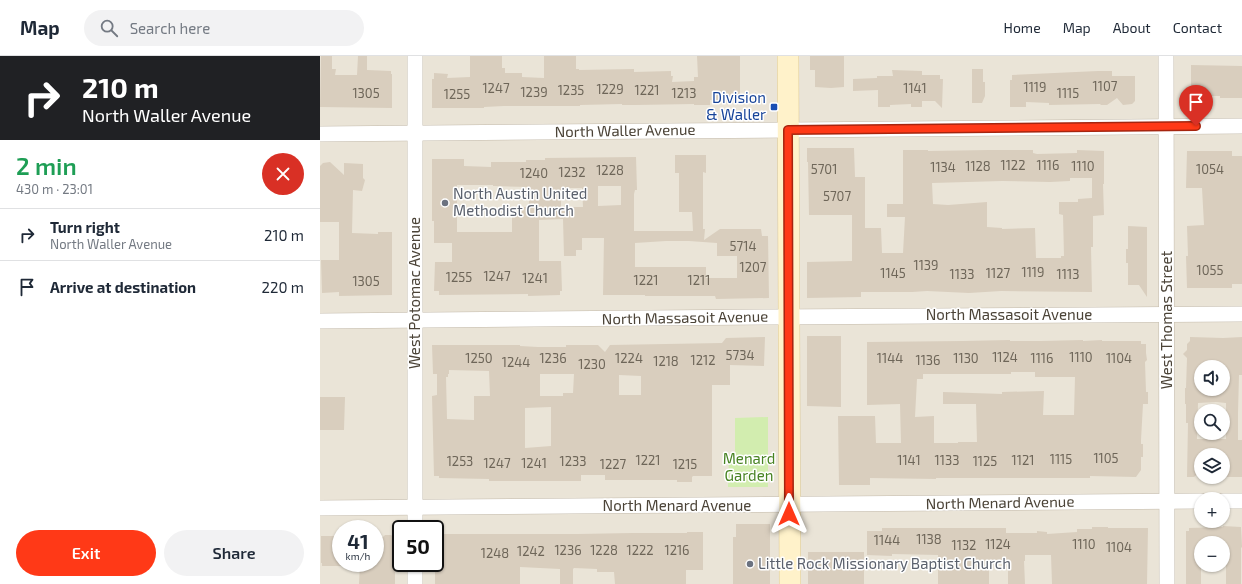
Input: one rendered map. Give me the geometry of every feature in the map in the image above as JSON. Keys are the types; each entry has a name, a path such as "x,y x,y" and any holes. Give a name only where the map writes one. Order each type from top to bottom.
{"main road":[{"path":"788,56 790,584"}],"street":[{"name":"West Potomac Avenue","path":"415,56 415,520"},
{"name":"West Thomas Street","path":"1166,56 1167,584"},
{"name":"North Waller Avenue","path":"320,134 1242,126"},
{"name":"North Massasoit Avenue","path":"320,321 1242,314"},
{"name":"North Menard Avenue","path":"320,508 1194,501"},
{"path":"1230,501 1242,501"},
{"path":"415,572 415,584"}],"shaded area":[{"path":"320,56 1242,56 1242,584 320,584"}],"green space":[{"name":"Menard Garden","path":"768,417 768,487 728,487 729,455 735,455 735,418"}],"building":[{"path":"321,56 332,56 332,69 336,69 335,75 357,75 358,56 367,56 367,70 391,71 392,108 320,107"},
{"path":"470,56 502,56 502,68 505,68 505,73 522,73 522,77 544,78 544,56 576,56 576,69 579,70 634,69 634,72 671,71 671,76 673,76 672,82 694,81 694,77 698,77 697,56 740,56 740,101 710,100 710,105 622,104 432,108 432,79 434,79 434,73 448,74 447,78 470,77"},
{"path":"810,56 844,56 844,87 815,87 815,70 810,70"},
{"path":"1191,65 1242,66 1242,98 1191,96"},
{"path":"972,69 983,69 985,96 982,103 972,103"},
{"path":"892,70 922,71 922,75 940,75 940,79 943,79 942,108 935,101 922,101 922,107 911,107 911,104 878,107 878,90 853,91 853,79 893,76"},
{"path":"1112,71 1112,76 1135,76 1135,101 1132,104 1123,105 1117,98 1107,105 1049,105 1049,103 1026,102 1026,107 1010,107 1010,80 1012,80 1012,75"},
{"path":"807,148 854,148 855,177 865,177 865,228 881,228 882,253 903,253 905,217 887,217 887,204 903,204 903,150 1033,150 1033,153 1037,154 1077,153 1077,150 1104,151 1104,215 1093,216 1093,247 1091,247 1092,292 861,292 861,297 807,298 807,262 852,261 852,215 809,215","holes":["1070,178 1092,178 1092,198 1078,199 1078,202 1059,202 1059,214 1063,215 1064,256 1061,256 1061,258 1036,258 1035,228 1002,229 987,227 987,202 948,205 933,204 932,183 1002,181 1050,182 1070,181"]},
{"path":"1187,151 1232,151 1232,156 1242,156 1242,284 1232,284 1232,288 1187,288 1187,226 1204,225 1202,188 1186,188"},
{"path":"675,155 706,155 706,173 703,172 704,240 720,229 761,229 762,236 768,236 769,298 716,299 715,296 603,295 604,238 582,238 582,250 576,250 576,256 564,256 563,219 539,220 539,261 561,261 562,291 560,291 560,295 439,295 439,291 434,291 435,262 452,262 452,243 434,243 434,221 432,221 432,159 464,159 464,166 491,167 491,162 526,162 526,160 545,160 545,158 636,157 637,190 635,190 634,194 634,231 693,231 692,212 679,212 679,173 675,173","holes":["457,185 529,187 529,207 512,207 512,232 457,232","598,186 621,186 621,205 598,206","561,188 582,188 583,207 561,207","666,241 717,243 717,256 737,256 737,278 706,278 706,267 635,267 635,243"]},
{"path":"330,162 344,175 344,163 363,164 363,178 365,180 362,191 353,190 352,233 378,234 378,232 392,232 392,295 339,296 339,292 322,293 321,260 339,260 339,222 320,222 320,166 323,163"},
{"path":"1128,226 1147,227 1147,297 1139,285 1128,285 1128,263 1126,263 1126,249 1128,249"},
{"path":"807,336 841,336 841,407 807,406"},
{"path":"765,337 764,366 730,365 730,385 712,385 712,476 693,476 692,482 677,482 677,480 605,480 605,475 581,475 581,481 489,481 489,479 439,478 439,476 434,476 432,396 437,395 437,374 433,374 432,345 520,345 538,347 566,347 566,345 598,345 605,352 610,345 722,343 726,338","holes":["449,370 489,371 490,396 474,396 474,420 447,419 446,377 448,377","540,374 574,374 573,393 563,393 563,396 540,396","619,375 641,376 641,395 619,395","551,407 551,446 525,448 525,408"]},
{"path":"1190,337 1242,337 1242,375 1239,375 1238,440 1242,440 1242,477 1230,477 1230,448 1194,448 1194,477 1187,477 1188,423 1186,423 1185,388 1187,358 1183,354 1187,350 1187,344 1190,341"},
{"path":"1102,340 1141,341 1141,344 1146,344 1146,392 1148,392 1148,404 1143,404 1141,444 1143,444 1143,457 1141,457 1141,470 1136,477 1090,476 1090,478 936,479 870,478 870,485 839,485 838,416 875,416 876,443 901,443 900,404 867,405 867,342","holes":["1011,372 1035,372 1035,377 1075,377 1074,415 1043,415 1044,391 1002,392 1002,394 943,392 943,404 976,404 977,442 958,443 934,443 934,416 915,417 917,379 923,379 923,374 1011,374"]},
{"path":"320,397 345,397 344,430 320,430"},
{"path":"736,524 770,524 770,584 733,584 733,537 736,537"},
{"path":"1092,527 1148,528 1147,584 1052,584 1051,555 1025,555 1025,584 1008,584 1008,562 989,562 989,584 938,584 938,555 867,555 867,531 882,531 882,528 1006,528 1006,533 1037,533 1037,531 1047,532 1047,534 1077,532 1077,529 1092,529"},
{"path":"1241,527 1241,584 1226,584 1226,572 1230,572 1230,536 1194,536 1194,572 1201,572 1201,584 1186,584 1186,531 1189,531 1189,528"},
{"path":"703,532 703,570 686,570 686,584 615,584 614,572 597,572 597,569 574,568 573,584 560,584 560,569 520,567 520,584 435,584 435,572 444,572 444,534"},
{"path":"321,536 332,536 332,566 322,566"},
{"path":"384,536 392,536 392,572 395,572 395,584 359,584 360,572 384,572"},
{"path":"808,552 864,552 864,584 808,584"}],"place":[{"name":"Division & Waller","path":"774,107"},
{"name":"North Austin United Methodist Church","path":"445,203"},
{"name":"Little Rock Missionary Baptist Church","path":"750,564"}],"route":[{"path":"789,514 788,130 1196,126"}]}
